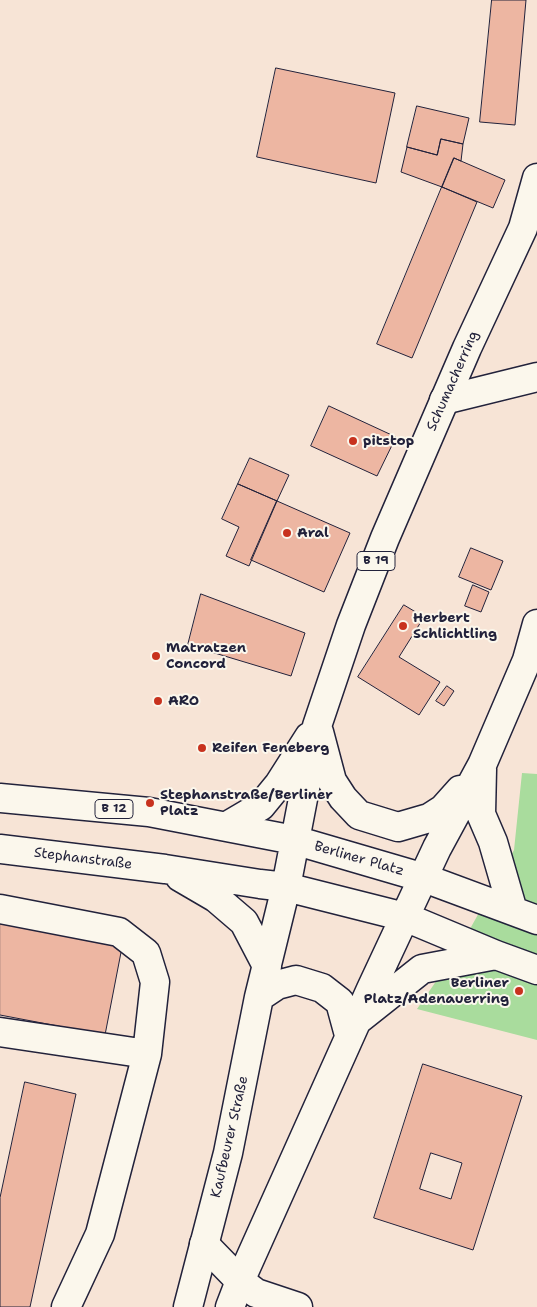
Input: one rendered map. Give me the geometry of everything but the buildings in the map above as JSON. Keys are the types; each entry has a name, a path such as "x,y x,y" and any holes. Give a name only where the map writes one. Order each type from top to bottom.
{"main road":[{"name":"Schumacherring","path":"317,726 367,583 444,400 523,228 537,178"},
{"path":"444,400 537,377"},
{"path":"317,726 332,781 342,798 359,815 398,827 429,818 443,809 482,765 516,689 535,638"},
{"path":"227,826 261,806 279,784 317,726"},
{"name":"Berliner Platz","path":"267,966 286,887 317,726"},
{"path":"482,765 481,814 525,915"},
{"name":"Berliner Platz","path":"352,1028 437,848 482,765"},
{"name":"B 12","path":"0,798 149,812 227,826"},
{"name":"Berliner Platz","path":"227,826 294,840 424,878 525,915"},
{"name":"Stephanstraße","path":"0,849 165,869"},
{"path":"165,869 286,887 405,917 537,970"},
{"path":"165,869 216,898 244,922 267,966"},
{"path":"0,909 119,932 146,953 155,982 147,1054 100,1234 66,1307"},
{"path":"230,1307 352,1028 422,969 496,955"},
{"name":"Kaufbeurer Straße","path":"188,1307 228,1152 267,966"},
{"path":"259,997 277,985 296,980 322,988 340,1002 352,1028"},
{"path":"0,1032 147,1054"},
{"path":"204,1244 240,1281 266,1302 298,1307"}],"green space":[{"path":"522,773 537,774 537,1040 417,1009 461,945 514,850"}],"place":[{"name":"pitstop","path":"353,441"},
{"name":"Aral","path":"287,533"},
{"name":"Herbert Schlichtling","path":"403,626"},
{"name":"Matratzen Concord","path":"156,656"},
{"name":"ARO","path":"158,701"},
{"name":"Reifen Feneberg","path":"202,748"},
{"name":"Stephanstraße/Berliner Platz","path":"150,803"},
{"name":"Berliner Platz/Adenauerring","path":"519,991"}]}
